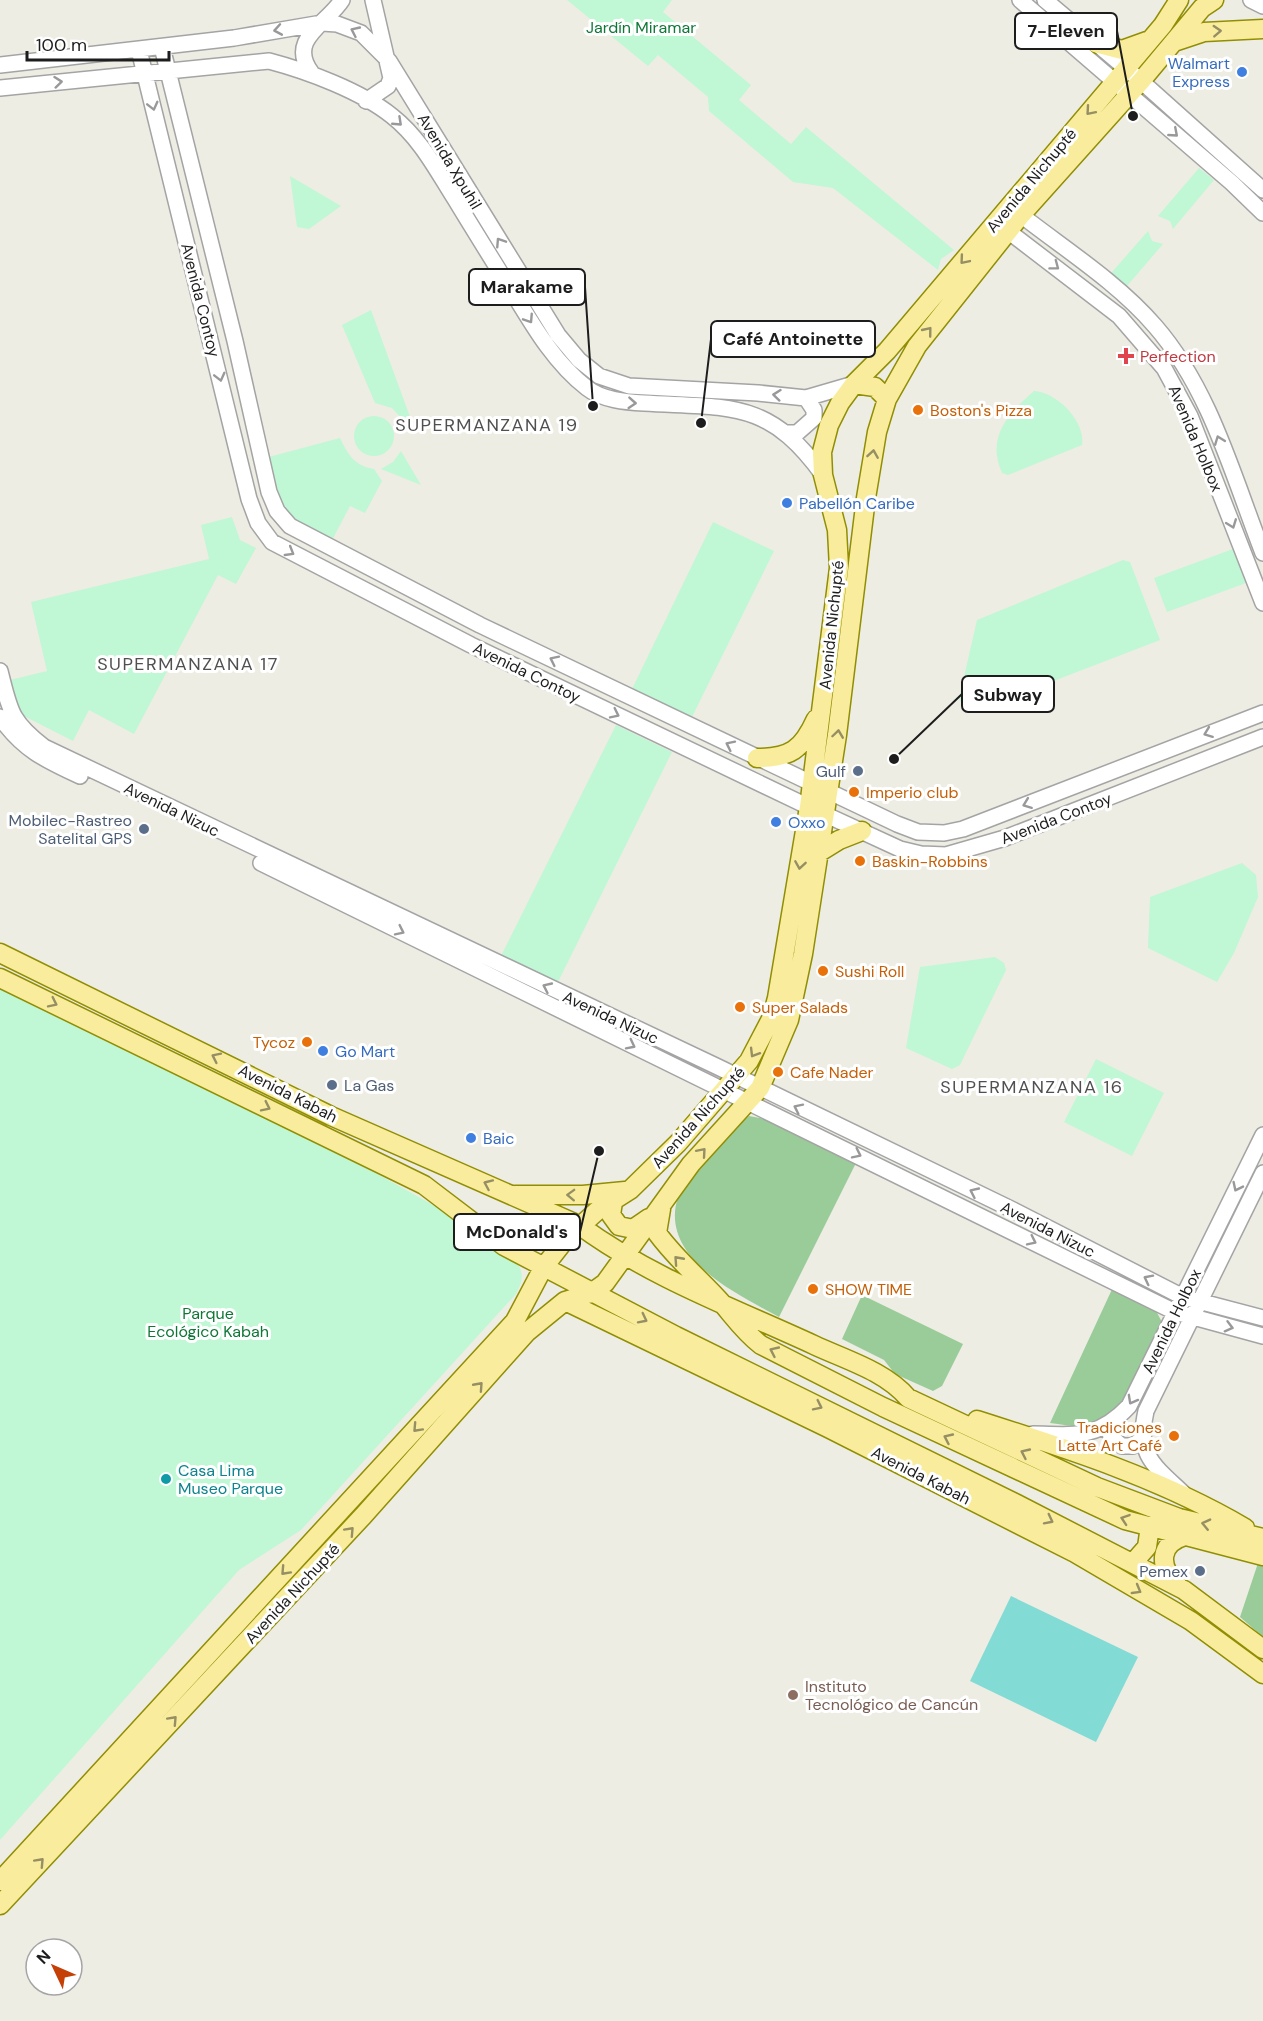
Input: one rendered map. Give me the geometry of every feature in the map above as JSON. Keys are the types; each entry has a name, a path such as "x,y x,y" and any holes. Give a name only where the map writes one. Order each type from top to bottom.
{"main road":[{"path":"1163,0 1163,25"},
{"name":"Avenida Nichupté","path":"820,788 822,707 839,568 834,515 823,475 822,452 825,437 840,404 854,384 887,351 1163,25 1179,0"},
{"name":"Avenida Nichupté","path":"0,1905 105,1781 521,1327 565,1301 591,1293 605,1283 665,1197 718,1133 760,1088 789,1020 795,952 820,788 877,432 887,399 904,364 1021,215 1136,87 1202,8 1214,0"},
{"path":"1173,42 1204,32 1263,29"},
{"path":"1095,43 1122,50 1149,40"},
{"path":"887,351 894,362 904,364"},
{"path":"854,384 875,387 887,399"},
{"path":"834,515 840,522 850,525 858,521 865,510"},
{"path":"757,758 782,756 798,748 808,737 822,707"},
{"name":"Avenida Nichupté","path":"521,1327 543,1268 579,1225 630,1190 678,1143 737,1077 761,1041 795,952 819,853 817,811"},
{"path":"819,853 839,840 862,831"},
{"path":"0,946 34,969"},
{"name":"Avenida Kabah","path":"0,953 331,1116 579,1225 625,1256"},
{"name":"Avenida Kabah","path":"0,978 424,1185 504,1246 543,1268 1133,1563 1184,1590 1263,1649"},
{"path":"512,1195 534,1193 583,1195 630,1190"},
{"path":"665,1197 657,1233 676,1259 720,1301 746,1334 761,1345 883,1407 1125,1520 1263,1556"},
{"path":"613,1202 611,1215 614,1221 625,1228 633,1229 652,1215"},
{"path":"625,1256 677,1284 720,1301 895,1383 908,1398 1097,1487 1179,1518 1261,1537"},
{"name":"Avenida Kabah","path":"565,1301 1075,1553 1191,1621 1263,1674"},
{"path":"676,1336 704,1368"},
{"path":"908,1398 1025,1434 1185,1495 1261,1537"},
{"path":"975,1502 1017,1504"},
{"path":"1133,1563 1147,1547 1150,1526"},
{"path":"1184,1590 1168,1576 1164,1559 1167,1546 1173,1539 1185,1536"},
{"path":"1218,1615 1237,1655"},
{"name":"Avenida Nichupté","path":"0,1881 105,1781"}],"street":[{"path":"311,72 304,62 303,48 313,31 342,0"},
{"path":"366,101 388,86 391,78 373,0"},
{"path":"1020,0 1121,74 1263,190"},
{"path":"1045,0 1095,43 1121,74"},
{"path":"1251,0 1263,6"},
{"name":"Avenida Xpuhil","path":"0,65 139,50 322,23 337,24 361,33 389,62 558,334 579,360 598,376 629,386 806,398 854,384"},
{"name":"Avenida Contoy","path":"162,47 233,329 269,492 277,511 290,526 386,576 757,758 908,828 944,833 963,829 1263,713"},
{"name":"Avenida Contoy","path":"139,50 249,500 258,524 272,542 471,645 900,849 946,855 1005,838 1097,804 1263,737"},
{"name":"Avenida Xpuhil","path":"0,88 269,61 311,72 392,115 420,143 531,323 563,367 590,390 622,402 722,408 752,413 786,432 802,447 823,475"},
{"path":"1136,87 1263,213"},
{"name":"Avenida Holbox","path":"1021,215 1129,299 1177,353 1207,408 1263,553"},
{"name":"Avenida Holbox","path":"1008,231 1119,316 1164,368 1190,416 1263,603"},
{"path":"786,432 797,433 814,418 814,410 806,398"},
{"name":"Avenida Nizuc","path":"0,671 10,711 21,730 44,747 724,1092 779,1115 1175,1312 1263,1336"},
{"name":"Avenida Nizuc","path":"0,717 14,737 42,759 153,804 737,1077 1183,1297 1263,1318"},
{"path":"1087,781 1097,804"},
{"name":"Avenida Holbox","path":"1025,1434 1079,1435 1107,1426 1130,1406 1263,1135"},
{"name":"Avenida Holbox","path":"1142,1439 1140,1433 1146,1411 1263,1173"},
{"path":"938,1194 946,1179"},
{"path":"1107,1426 1112,1438 1122,1446 1133,1446 1142,1439 1152,1462 1185,1495"}],"green space":[{"name":"Jardín Miramar","path":"567,0 672,0 663,12 751,85 739,100 791,144 806,127 954,250 941,259 938,270 833,188 793,182 709,111 708,97 658,55 648,66"},
{"path":"1199,168 1214,180 1173,229 1170,221 1158,216"},
{"path":"290,176 341,206 309,229 297,227"},
{"path":"1148,231 1152,241 1163,244 1121,293 1105,280"},
{"path":"371,310 410,417 403,420 392,408 375,403 342,325"},
{"path":"1034,391 1052,397 1068,410 1079,427 1082,445 1008,475 1002,473 998,460 998,437 1008,418"},
{"path":"374,416 388,422 394,436 388,450 374,456 360,450 354,436 360,422"},
{"path":"340,438 353,459 367,468 374,469 382,481 365,513 350,506 330,544 298,527 279,509 265,458"},
{"path":"401,451 421,485 381,469 393,462"},
{"path":"232,517 240,540 256,548 236,584 218,575 134,734 89,710 73,741 18,713 10,680 47,671 31,602 209,559 201,525"},
{"path":"713,522 774,551 691,719 632,689"},
{"path":"1233,549 1246,583 1167,612 1154,578"},
{"path":"1123,560 1130,562 1160,640 971,713 966,712 959,699 977,620"},
{"path":"616,725 672,752 556,986 500,958"},
{"path":"1242,863 1256,875 1258,897 1234,953 1217,982 1148,948 1150,897"},
{"path":"995,957 1004,963 1006,970 960,1065 952,1069 906,1048 920,967"},
{"name":"Parque Ecológico Kabah","path":"0,988 214,1091 372,1171 446,1212 489,1240 512,1258 518,1265 522,1276 516,1294 301,1530 239,1570 0,1840"},
{"path":"1096,1059 1164,1093 1132,1156 1064,1122"},
{"path":"749,1116 766,1119 856,1163 779,1317 722,1284 704,1270 689,1254 679,1236 675,1216 679,1194 685,1184 722,1140"},
{"path":"1114,1285 1155,1309 1163,1324 1145,1363 1120,1406 1102,1423 1076,1426 1050,1423"},
{"path":"862,1295 963,1344 942,1386 933,1391 895,1374 884,1360 842,1339"},
{"path":"1258,1563 1263,1565 1263,1637 1240,1617"}],"shaded area":[{"path":"1011,1596 1138,1657 1096,1742 970,1681"}],"place":[{"name":"Walmart Express","path":"1242,72"},
{"name":"7-Eleven","path":"1133,116"},
{"name":"Perfection","path":"1126,356"},
{"name":"Marakame","path":"593,406"},
{"name":"Boston's Pizza","path":"918,410"},
{"name":"Café Antoinette","path":"701,423"},
{"name":"Pabellón Caribe","path":"787,503"},
{"name":"Subway","path":"894,759"},
{"name":"Gulf","path":"858,771"},
{"name":"Imperio club","path":"854,792"},
{"name":"Oxxo","path":"776,822"},
{"name":"Mobilec-Rastreo Satelital GPS","path":"144,829"},
{"name":"Baskin-Robbins","path":"860,861"},
{"name":"Sushi Roll","path":"823,971"},
{"name":"Super Salads","path":"740,1007"},
{"name":"Tycoz","path":"307,1042"},
{"name":"Go Mart","path":"323,1051"},
{"name":"Cafe Nader","path":"778,1072"},
{"name":"La Gas","path":"332,1085"},
{"name":"Baic","path":"471,1138"},
{"name":"McDonald's","path":"599,1151"},
{"name":"SHOW TIME","path":"813,1289"},
{"name":"Tradiciones Latte Art Café","path":"1174,1436"},
{"name":"Casa Lima Museo Parque","path":"166,1479"},
{"name":"Pemex","path":"1200,1571"},
{"name":"Instituto Tecnológico de Cancún","path":"793,1695"}],"district":[{"name":"SUPERMANZANA 19","path":"487,425"},
{"name":"SUPERMANZANA 17","path":"188,664"},
{"name":"SUPERMANZANA 16","path":"1032,1087"}]}
